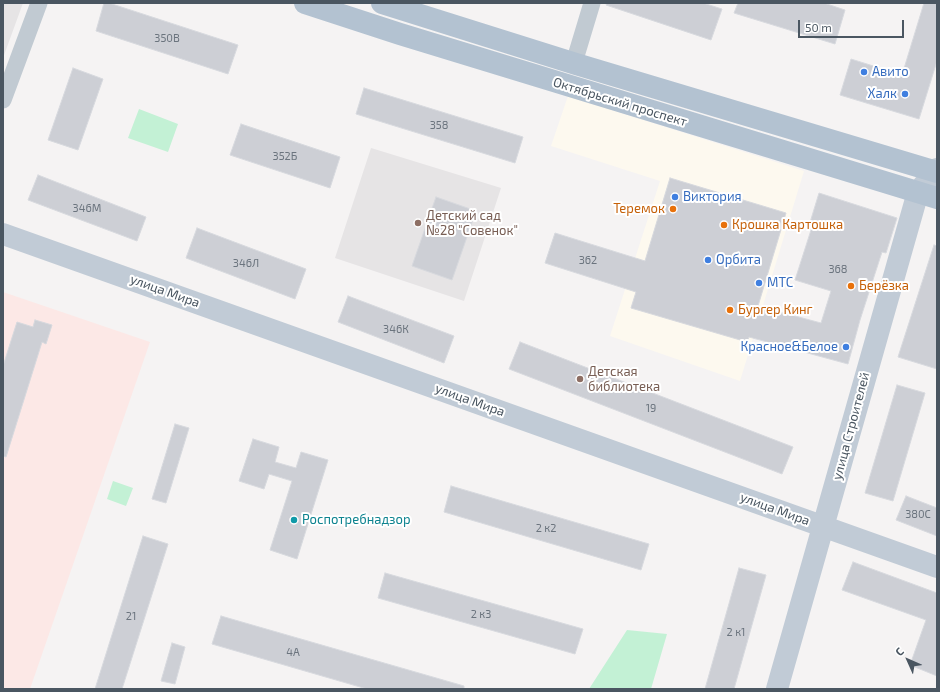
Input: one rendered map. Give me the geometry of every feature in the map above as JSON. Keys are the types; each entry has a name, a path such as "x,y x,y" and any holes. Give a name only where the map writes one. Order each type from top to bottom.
{"main road":[{"name":"Октябрьский проспект","path":"305,3 407,37 928,195"},
{"name":"Октябрьский проспект","path":"382,3 576,64 936,171"}],"street":[{"path":"3,100 39,3"},
{"path":"576,64 576,56 592,3"},
{"name":"улица Строителей","path":"777,689 858,401 936,171"},
{"name":"улица Мира","path":"3,234 937,567"}],"shaded area":[{"path":"3,3 23,3 3,58"},
{"path":"568,96 804,171 740,381 610,336 660,181 551,146"},
{"name":"Детский сад №28 \"Совенок\"","path":"371,148 501,188 464,301 335,258"},
{"path":"3,292 150,342 30,689 3,689"}],"green space":[{"path":"139,109 178,124 168,152 128,138"},
{"path":"113,481 133,488 126,506 107,499"},
{"path":"627,630 667,634 651,689 589,689"}],"building":[{"path":"104,3 109,3 238,45 228,74 96,31"},
{"path":"607,3 703,3 722,9 711,40 606,5"},
{"path":"738,3 824,3 845,10 835,44 734,13"},
{"path":"924,3 937,3 937,61 919,119 840,95 851,59 902,75"},
{"path":"73,68 103,79 78,150 48,140"},
{"path":"364,88 523,137 515,163 356,114"},
{"path":"241,124 340,157 330,188 230,155"},
{"path":"38,175 146,217 137,241 28,200"},
{"path":"670,178 786,213 758,306 821,323 831,291 795,280 811,230 808,229 819,193 897,218 886,253 882,252 860,320 848,364 749,337 747,342 631,308 636,292 545,263 555,233 645,261"},
{"path":"436,197 476,211 452,280 412,266"},
{"path":"197,228 306,269 295,299 186,258"},
{"path":"934,245 937,246 937,369 898,357"},
{"path":"348,296 454,336 444,363 338,322"},
{"path":"35,320 52,325 46,344 42,342 6,457 3,456 3,366 17,322 33,327"},
{"path":"520,342 793,447 782,474 509,369"},
{"path":"897,385 925,393 893,501 865,493"},
{"path":"175,424 189,428 166,503 152,499"},
{"name":"Роспотребнадзор","path":"253,439 279,447 275,462 296,468 301,452 328,460 297,559 270,550 292,481 269,474 264,489 239,481"},
{"path":"451,486 649,544 641,570 444,512"},
{"path":"906,496 937,508 937,536 896,520"},
{"path":"143,536 168,544 122,689 95,689"},
{"path":"853,562 937,593 937,676 910,665 926,620 842,590"},
{"path":"739,568 766,575 734,689 705,689"},
{"path":"385,573 583,629 575,654 378,598"},
{"path":"221,616 464,686 464,689 367,689 212,644"},
{"path":"172,643 185,647 175,684 161,681"}],"place":[{"name":"Авито","path":"864,72"},
{"name":"Халк","path":"905,94"},
{"name":"Виктория","path":"675,197"},
{"name":"Теремок","path":"673,209"},
{"name":"Детский сад №28 \"Совенок\"","path":"418,223"},
{"name":"Крошка Картошка","path":"724,225"},
{"name":"Орбита","path":"708,260"},
{"name":"МТС","path":"759,283"},
{"name":"Берёзка","path":"851,286"},
{"name":"Бургер Кинг","path":"730,310"},
{"name":"Красное&Белое","path":"846,347"},
{"name":"Детская библиотека","path":"580,379"},
{"name":"Роспотребнадзор","path":"294,520"}]}
